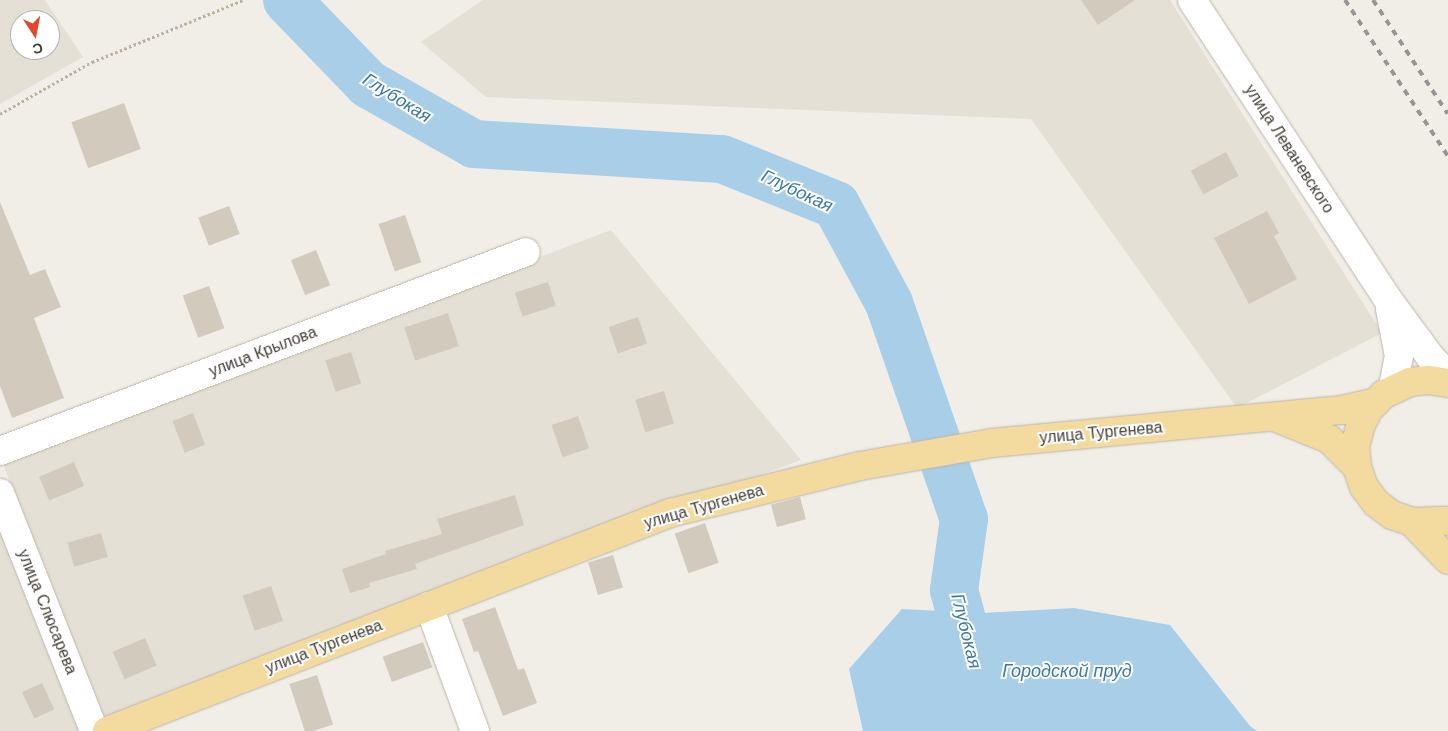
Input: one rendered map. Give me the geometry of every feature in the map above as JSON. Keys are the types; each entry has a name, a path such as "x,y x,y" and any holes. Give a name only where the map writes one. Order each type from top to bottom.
{"main road":[{"name":"улица Тургенева","path":"107,731 670,513 860,466 992,443 1342,410 1428,380 1448,384"},
{"path":"1384,395 1360,427 1355,447 1357,467 1364,487 1376,503 1392,515 1412,522 1448,521"},
{"name":"улица Тургенева","path":"1273,417 1329,439 1357,467"},
{"path":"1412,522 1448,560"}],"street":[{"name":"улица Леваневского","path":"1192,0 1387,298 1431,358 1448,375"},
{"name":"улица Крылова","path":"0,451 526,252"},
{"name":"улица Леваневского","path":"1384,395 1399,356 1397,332 1387,298"},
{"name":"улица Слюсарева","path":"0,493 94,731"},
{"path":"429,606 475,731"}],"path":[{"path":"0,114 92,62 243,0"}],"shaded area":[{"path":"0,0 45,0 52,10 10,10 10,60 60,60 60,22 83,57 0,104"},
{"path":"483,0 1170,0 1382,333 1237,408 1031,119 486,97 421,42"},
{"path":"611,230 801,460 101,718 2,461"},
{"path":"0,508 86,731 0,731"}],"water":[{"name":"Городской пруд","path":"1074,608 1170,625 1250,726 1257,731 863,731 849,669 902,609 982,613"}],"building":[{"path":"1081,0 1135,0 1098,25"},
{"path":"124,103 141,149 88,168 71,122"},
{"path":"1226,152 1239,176 1203,195 1191,171"},
{"path":"0,202 30,275 45,269 61,307 34,318 64,398 12,418 0,386"},
{"path":"229,206 240,234 209,246 198,218"},
{"path":"1267,211 1279,233 1274,236 1297,279 1249,304 1214,238"},
{"path":"405,215 421,262 395,271 379,224"},
{"path":"316,250 330,285 305,295 291,260"},
{"path":"548,282 556,306 522,317 515,293"},
{"path":"209,286 224,328 198,338 183,296"},
{"path":"448,313 459,346 415,361 404,327"},
{"path":"638,317 647,343 618,354 609,327"},
{"path":"351,352 361,383 336,392 325,360"},
{"path":"664,391 674,424 645,432 635,400"},
{"path":"193,413 205,445 185,453 172,421"},
{"path":"578,416 589,448 563,457 552,425"},
{"path":"74,462 84,486 49,501 39,477"},
{"path":"515,495 524,525 415,564 417,569 369,583 370,587 350,593 342,569 386,554 385,551 442,534 437,519"},
{"path":"800,497 806,519 777,527 771,505"},
{"path":"705,523 719,563 688,573 675,533"},
{"path":"101,533 108,557 74,567 67,543"},
{"path":"613,555 623,588 598,595 588,563"},
{"path":"271,586 283,621 255,631 243,596"},
{"path":"495,607 518,670 524,668 537,703 503,716 478,651 474,652 462,619"},
{"path":"145,638 157,666 125,679 113,652"},
{"path":"423,642 432,667 392,682 383,657"},
{"path":"317,675 333,724 313,731 305,731 289,684"},
{"path":"42,683 54,709 34,719 22,692"}],"waterway":[{"name":"Глубокая","path":"287,0 368,84 474,144 722,159 836,205 889,303 964,519 954,590 992,731"}],"railway":[{"path":"1345,0 1448,156"},
{"path":"1373,0 1448,114"}]}
